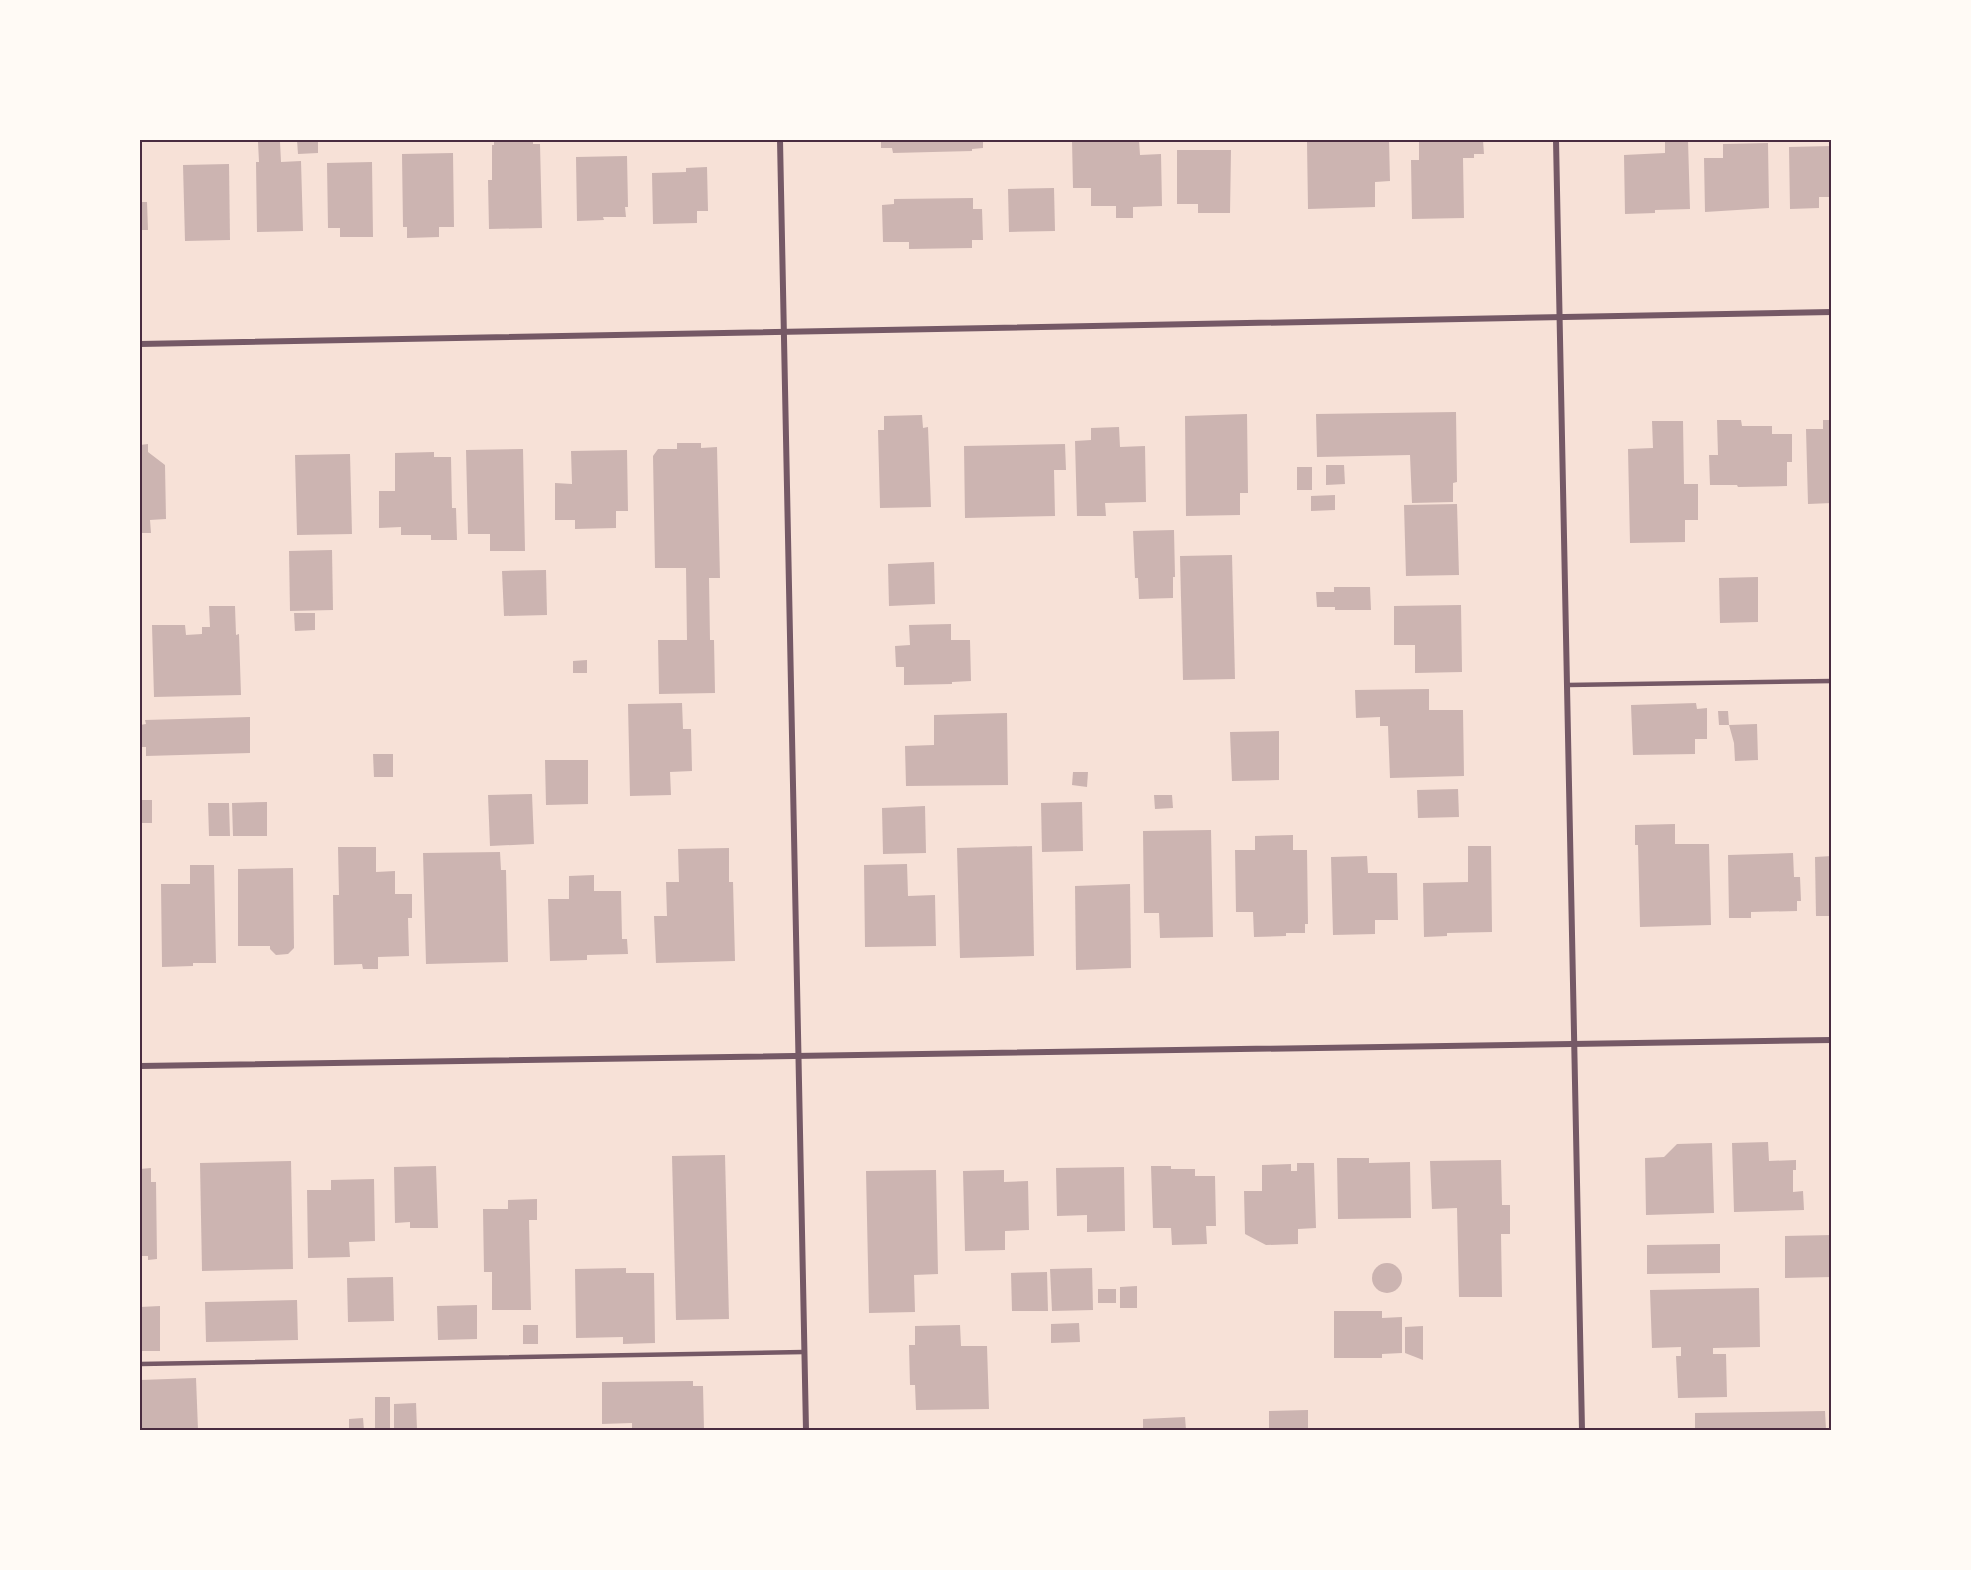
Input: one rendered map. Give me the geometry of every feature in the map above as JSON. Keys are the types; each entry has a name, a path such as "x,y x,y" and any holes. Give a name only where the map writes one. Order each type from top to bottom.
{"street":[{"path":"780,140 806,1431"},
{"path":"1556,140 1582,1431"},
{"path":"140,344 1832,312"},
{"path":"140,1066 1832,1040"}],"lane":[{"path":"1567,685 1832,681"},
{"path":"140,1364 804,1352"}],"building":[{"path":"297,140 318,140 318,153 298,154"},
{"path":"494,140 533,140 533,144 540,144 542,228 489,229 488,180 492,180"},
{"path":"881,140 983,140 983,148 972,149 972,151 893,153 892,148 881,148"},
{"path":"1072,140 1139,140 1140,155 1161,154 1162,206 1133,207 1133,218 1116,218 1116,206 1091,206 1091,188 1073,188"},
{"path":"1389,140 1390,181 1375,182 1375,207 1308,209 1307,142"},
{"path":"1419,140 1483,140 1484,154 1474,154 1474,158 1463,158 1464,218 1412,219 1411,160 1419,160"},
{"path":"1665,140 1688,140 1690,209 1625,214 1624,155 1665,153"},
{"path":"258,142 280,142 281,162 301,161 303,231 257,232"},
{"path":"1768,143 1769,208 1705,212 1704,158 1723,158 1723,144"},
{"path":"1832,146 1832,197 1819,197 1819,208 1790,209 1789,147"},
{"path":"1177,150 1231,150 1230,213 1198,213 1198,204 1177,204"},
{"path":"453,153 454,227 439,227 439,237 407,238 407,227 403,227 402,154"},
{"path":"627,156 628,207 625,207 626,217 603,217 604,220 577,221 576,157"},
{"path":"372,162 373,237 340,237 340,228 328,228 327,163"},
{"path":"229,164 230,240 185,241 183,165"},
{"path":"707,167 708,211 697,211 697,223 653,224 652,173 686,172 686,168"},
{"path":"1054,188 1055,231 1009,232 1008,189"},
{"path":"973,198 973,209 982,209 983,240 972,240 972,248 909,249 909,242 883,242 882,205 894,204 894,199"},
{"path":"140,202 147,202 148,230 140,230"},
{"path":"1456,412 1457,482 1453,483 1453,502 1412,503 1410,455 1317,457 1316,414"},
{"path":"1247,414 1248,493 1240,493 1240,515 1186,516 1185,416"},
{"path":"922,415 923,428 928,427 931,507 880,508 878,430 884,430 884,416"},
{"path":"1717,420 1741,420 1742,426 1772,426 1772,434 1792,434 1792,462 1787,462 1787,486 1710,485 1709,455 1718,455"},
{"path":"1823,420 1832,420 1832,503 1808,504 1806,429 1823,429"},
{"path":"1652,421 1683,421 1684,484 1698,484 1698,520 1685,520 1685,542 1630,543 1628,449 1653,448"},
{"path":"1119,427 1120,447 1145,446 1146,502 1105,503 1106,516 1077,516 1075,441 1091,440 1091,428"},
{"path":"677,443 701,443 701,448 717,447 720,578 709,578 710,640 714,640 715,693 659,694 658,640 687,640 686,568 655,568 653,456 658,449 677,449"},
{"path":"148,444 148,452 165,465 166,519 150,520 151,533 140,533 140,445"},
{"path":"1065,444 1066,470 1054,470 1055,516 965,518 964,446"},
{"path":"523,449 525,551 490,551 490,534 468,534 466,450"},
{"path":"627,450 628,511 616,511 616,528 575,529 575,520 555,520 555,483 572,484 571,451"},
{"path":"434,452 434,457 451,457 452,508 456,508 457,540 431,540 431,535 401,535 401,527 379,528 379,491 395,491 395,453"},
{"path":"350,454 352,534 297,535 295,455"},
{"path":"1326,465 1344,465 1345,484 1326,485"},
{"path":"1297,467 1312,467 1312,490 1297,490"},
{"path":"1335,495 1335,510 1311,511 1311,496"},
{"path":"1457,504 1459,575 1406,576 1404,505"},
{"path":"1174,530 1173,598 1139,599 1138,578 1135,578 1133,531"},
{"path":"332,550 333,610 290,611 289,551"},
{"path":"1232,555 1235,679 1183,680 1180,556"},
{"path":"934,562 935,604 889,606 888,564"},
{"path":"546,570 547,615 504,616 502,571"},
{"path":"1758,577 1758,622 1720,623 1719,578"},
{"path":"1334,587 1370,587 1371,610 1335,610 1335,607 1317,607 1316,592 1334,592"},
{"path":"1461,605 1462,672 1415,673 1415,645 1394,645 1394,606"},
{"path":"209,606 235,606 236,635 239,634 241,695 154,697 152,625 185,625 186,635 202,634 202,627 210,627"},
{"path":"294,613 315,613 315,630 295,631"},
{"path":"951,624 951,640 970,640 971,681 952,682 952,684 904,685 904,667 896,667 895,646 910,645 909,625"},
{"path":"587,660 587,673 573,673 573,661"},
{"path":"1429,689 1429,710 1463,710 1464,776 1390,778 1388,726 1380,726 1380,717 1356,718 1355,690"},
{"path":"682,703 683,729 691,729 692,771 670,772 671,795 630,796 628,704"},
{"path":"1696,703 1697,709 1707,708 1707,739 1695,739 1695,754 1633,755 1631,705"},
{"path":"1718,711 1728,711 1729,725 1719,725"},
{"path":"1007,713 1008,785 906,786 905,746 934,745 934,715"},
{"path":"250,717 250,753 146,756 146,747 140,747 140,725 146,724 145,720"},
{"path":"1757,724 1758,760 1735,761 1734,743 1729,725"},
{"path":"1279,731 1279,780 1232,781 1230,732"},
{"path":"373,754 393,754 393,777 374,777"},
{"path":"545,760 588,760 588,804 546,805"},
{"path":"1073,772 1088,772 1087,787 1072,785"},
{"path":"1458,789 1459,817 1418,818 1417,790"},
{"path":"532,794 534,844 490,846 488,795"},
{"path":"1154,795 1172,795 1173,808 1155,809"},
{"path":"140,800 152,800 152,823 140,823"},
{"path":"267,802 267,836 233,836 232,803"},
{"path":"1082,802 1083,851 1042,852 1041,803"},
{"path":"208,803 229,803 230,836 209,836"},
{"path":"925,806 926,853 883,854 882,808"},
{"path":"1675,824 1675,844 1709,844 1711,925 1640,927 1638,845 1635,845 1635,825"},
{"path":"1211,830 1213,937 1160,938 1159,913 1144,913 1143,831"},
{"path":"1293,835 1293,850 1307,850 1308,924 1305,924 1305,933 1254,937 1253,912 1236,912 1235,850 1255,850 1255,836"},
{"path":"1032,846 1034,956 960,958 957,848"},
{"path":"1468,846 1491,846 1492,932 1447,933 1447,936 1424,937 1423,883 1468,882"},
{"path":"338,847 376,847 376,872 395,871 395,894 412,894 412,918 408,918 409,956 378,957 378,969 363,969 362,964 334,965 333,895 339,895"},
{"path":"729,848 729,882 733,882 735,961 656,963 654,916 667,916 666,882 679,882 678,849"},
{"path":"500,852 501,870 506,870 508,962 426,964 423,853"},
{"path":"1793,853 1794,877 1800,877 1801,901 1797,901 1797,911 1751,912 1751,918 1729,918 1728,855"},
{"path":"1367,856 1368,873 1397,873 1398,920 1375,920 1375,934 1333,935 1331,857"},
{"path":"1832,856 1832,916 1816,916 1815,857"},
{"path":"907,864 908,896 935,895 936,946 865,947 864,865"},
{"path":"190,865 214,865 216,963 162,967 161,884 190,884"},
{"path":"293,868 294,948 288,954 276,955 270,946 238,946 238,869"},
{"path":"594,875 594,891 621,891 622,939 627,939 628,954 587,955 587,960 550,961 548,899 569,899 569,876"},
{"path":"1130,884 1131,968 1076,970 1075,886"},
{"path":"1768,1142 1769,1161 1796,1160 1796,1170 1793,1170 1793,1192 1803,1191 1804,1210 1734,1212 1732,1143"},
{"path":"1712,1143 1714,1213 1646,1215 1645,1158 1664,1157 1677,1144"},
{"path":"725,1155 729,1319 676,1320 672,1156"},
{"path":"1337,1158 1369,1158 1369,1163 1410,1162 1411,1218 1338,1219"},
{"path":"1501,1160 1502,1205 1510,1205 1510,1234 1501,1234 1502,1297 1459,1297 1457,1208 1432,1209 1430,1161"},
{"path":"291,1161 293,1269 202,1271 200,1163"},
{"path":"1297,1163 1314,1163 1316,1228 1298,1229 1298,1244 1266,1245 1245,1234 1244,1191 1262,1191 1262,1165 1291,1164 1291,1171 1297,1171"},
{"path":"436,1166 438,1228 410,1228 410,1222 395,1223 394,1167"},
{"path":"1151,1166 1195,1169 1195,1176 1215,1176 1216,1226 1206,1226 1207,1244 1172,1245 1171,1228 1153,1228"},
{"path":"1124,1167 1125,1231 1087,1232 1087,1215 1057,1216 1056,1168"},
{"path":"151,1168 151,1182 156,1182 157,1259 148,1260 148,1256 140,1256 140,1169"},
{"path":"936,1170 938,1274 914,1275 915,1312 869,1313 866,1171"},
{"path":"1004,1170 1004,1182 1028,1181 1029,1230 1005,1231 1005,1250 965,1251 963,1171"},
{"path":"374,1179 375,1241 349,1242 350,1257 308,1258 307,1190 331,1190 331,1180"},
{"path":"537,1199 537,1220 529,1220 531,1310 492,1310 492,1272 484,1272 483,1209 508,1209 508,1200"},
{"path":"1832,1235 1832,1277 1785,1278 1785,1236"},
{"path":"1720,1244 1720,1273 1647,1274 1647,1245"},
{"path":"1387,1263 1393,1264 1401,1272 1401,1284 1393,1292 1387,1293 1381,1292 1373,1284 1372,1278 1373,1272 1381,1264"},
{"path":"626,1268 626,1273 654,1273 655,1343 623,1344 623,1337 576,1338 575,1269"},
{"path":"1092,1268 1093,1310 1052,1311 1050,1269"},
{"path":"1047,1272 1048,1311 1012,1311 1011,1273"},
{"path":"393,1277 394,1321 348,1322 347,1278"},
{"path":"1137,1286 1137,1308 1120,1308 1120,1287"},
{"path":"1759,1288 1760,1347 1713,1348 1713,1354 1726,1354 1727,1397 1678,1398 1676,1356 1681,1356 1681,1347 1652,1348 1650,1290"},
{"path":"1098,1289 1116,1289 1116,1303 1098,1303"},
{"path":"297,1300 298,1340 206,1342 205,1302"},
{"path":"477,1305 477,1339 438,1340 437,1306"},
{"path":"160,1306 160,1351 140,1351 140,1307"},
{"path":"1334,1311 1382,1311 1382,1318 1402,1317 1402,1353 1382,1354 1382,1358 1334,1358"},
{"path":"1079,1323 1080,1342 1051,1343 1051,1324"},
{"path":"523,1325 538,1325 538,1344 523,1344"},
{"path":"960,1325 961,1346 987,1346 989,1409 916,1410 915,1385 910,1385 909,1345 915,1345 915,1326"},
{"path":"1423,1326 1423,1360 1405,1353 1405,1327"},
{"path":"196,1378 198,1430 140,1430 140,1380"},
{"path":"693,1381 693,1386 703,1386 704,1430 632,1430 632,1423 602,1424 602,1382"},
{"path":"375,1397 390,1397 390,1430 375,1430"},
{"path":"416,1403 417,1430 394,1430 394,1404"},
{"path":"1308,1410 1308,1430 1269,1430 1269,1411"},
{"path":"1825,1411 1826,1430 1695,1430 1695,1413"},
{"path":"1185,1417 1186,1430 1143,1430 1143,1419"},
{"path":"363,1418 364,1430 349,1430 349,1419"}]}
